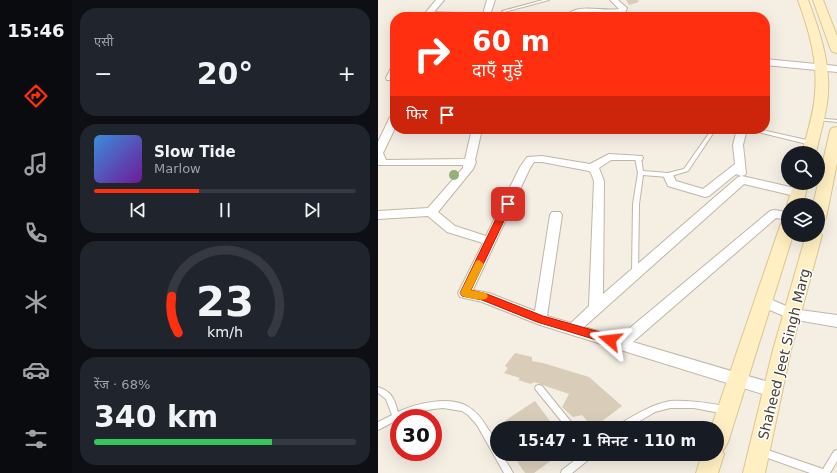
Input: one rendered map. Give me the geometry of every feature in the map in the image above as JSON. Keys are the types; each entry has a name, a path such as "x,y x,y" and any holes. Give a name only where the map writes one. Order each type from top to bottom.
{"main road":[{"path":"803,0 818,45 822,84 817,119 810,146"},
{"path":"818,0 837,47"},
{"path":"822,198 837,131"},
{"path":"724,421 783,242"},
{"name":"Shaheed Jeet Singh Marg","path":"754,473 760,452 772,390 791,314 805,272 812,242"},
{"path":"707,473 711,461"}],"street":[{"path":"431,12 440,0"},
{"path":"489,12 492,0"},
{"path":"614,0 623,8 623,12"},
{"path":"576,12 594,12"},
{"path":"770,62 837,68"},
{"path":"390,128 378,153 382,163 471,162"},
{"path":"431,212 468,169 471,162 476,134"},
{"path":"741,134 738,145 742,180"},
{"path":"592,168 609,157 638,158"},
{"path":"596,308 599,181 596,171 592,168 542,159 531,159 525,167 465,293 484,296 540,319 574,328 772,390"},
{"path":"668,175 672,183 705,193 740,165"},
{"path":"742,180 798,194"},
{"path":"574,328 742,180"},
{"path":"378,215 431,212 451,229 490,241"},
{"path":"622,343 774,214 781,215"},
{"path":"540,319 556,215"},
{"path":"763,301 791,314 837,321"}],"lane":[{"path":"528,0 535,3"},
{"path":"504,11 547,0"},
{"path":"817,119 837,122"},
{"path":"641,173 668,175 686,170 711,134"},
{"path":"767,134 804,146"},
{"path":"635,273 636,204 641,173 638,158"},
{"path":"539,388 566,421"},
{"path":"378,390 384,392 390,398 394,409"},
{"path":"415,409 426,405 442,404 464,408 475,417 490,442"},
{"path":"633,421 648,412 663,406 677,404 727,410"},
{"path":"378,426 390,419"},
{"path":"760,452 822,473"},
{"path":"826,473 837,454"},
{"path":"501,461 509,473"},
{"path":"565,473 580,461"}],"building":[{"path":"626,0 638,0 639,2 629,5"},
{"path":"515,353 532,357 532,361 589,377 622,406 602,421 587,421 582,415 573,417 562,407 569,394 534,382 531,384 518,380 520,378 504,373 508,368 505,366"},
{"path":"535,401 550,421 505,421"},
{"path":"517,461 550,461 534,473 525,473"}],"slow traffic":[{"path":"479,264 465,293 483,296"}],"route":[{"path":"508,204 465,293 484,296 540,319 610,340"}]}
